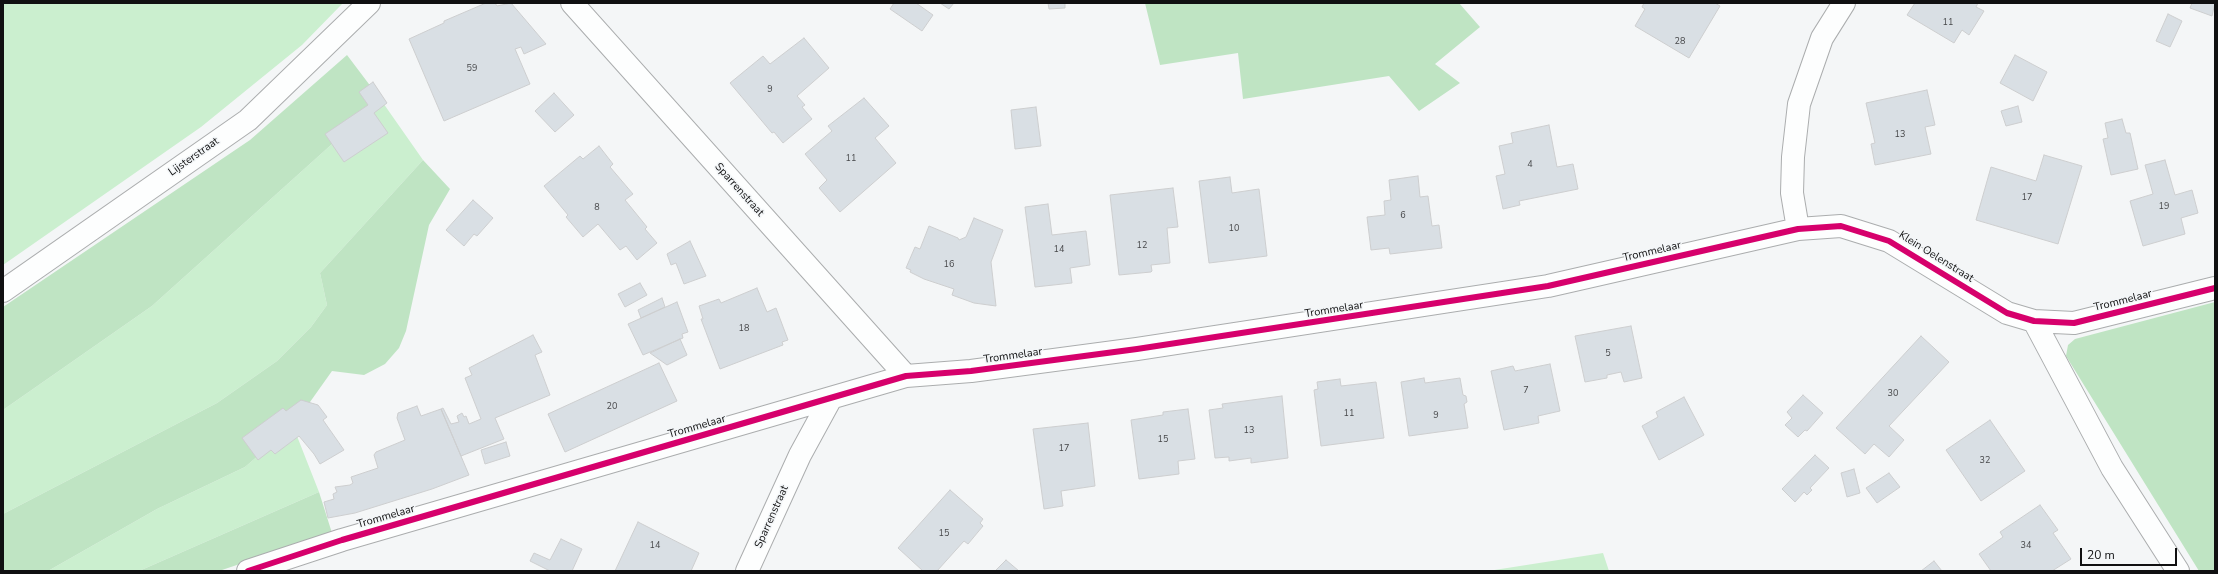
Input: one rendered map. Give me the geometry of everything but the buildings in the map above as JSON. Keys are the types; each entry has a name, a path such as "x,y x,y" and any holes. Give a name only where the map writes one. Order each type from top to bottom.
{"street":[{"name":"Lijsterstraat","path":"3,291 248,120 369,3"},
{"name":"Sparrenstraat","path":"572,3 906,376"},
{"path":"1798,229 1792,193 1793,157 1800,104 1822,38 1844,3"},
{"name":"Klein Oelenstraat","path":"1798,229 1841,226 1889,241 2006,312 2034,321"},
{"name":"Trommelaar","path":"248,571 342,540 830,400 906,376 970,372 1129,350 1541,288 1798,229"},
{"name":"Trommelaar","path":"2034,321 2074,323 2215,288"},
{"path":"2034,321 2112,468 2178,571"},
{"name":"Sparrenstraat","path":"747,571 800,455 830,400"}],"green space":[{"path":"3,3 343,3 302,45 201,127 3,265"},
{"path":"1145,3 1459,3 1480,27 1435,64 1460,83 1419,111 1389,76 1243,99 1238,53 1160,65"},
{"path":"347,55 381,100 152,306 3,410 3,307 250,140"},
{"path":"381,100 423,160 320,273 327,305 311,327 277,361 217,403 3,514 3,410 152,306"},
{"path":"423,160 450,189 429,225 406,331 399,348 385,364 364,375 332,371 293,426 245,467 157,509 48,571 3,571 3,514 217,403 277,361 311,327 327,305 320,273"},
{"path":"2215,302 2215,571 2199,571 2066,356 2068,345 2075,339"},
{"path":"293,426 319,492 139,571 48,571 157,509 245,467"},
{"path":"319,492 332,533 219,571 139,571"},
{"path":"1603,553 1609,571 1488,571"}],"cycle path":[{"path":"248,571 342,540 906,376 971,371 1137,349 1548,286 1798,229 1841,226 1889,241 2007,313 2034,321 2074,323 2215,288"}]}
